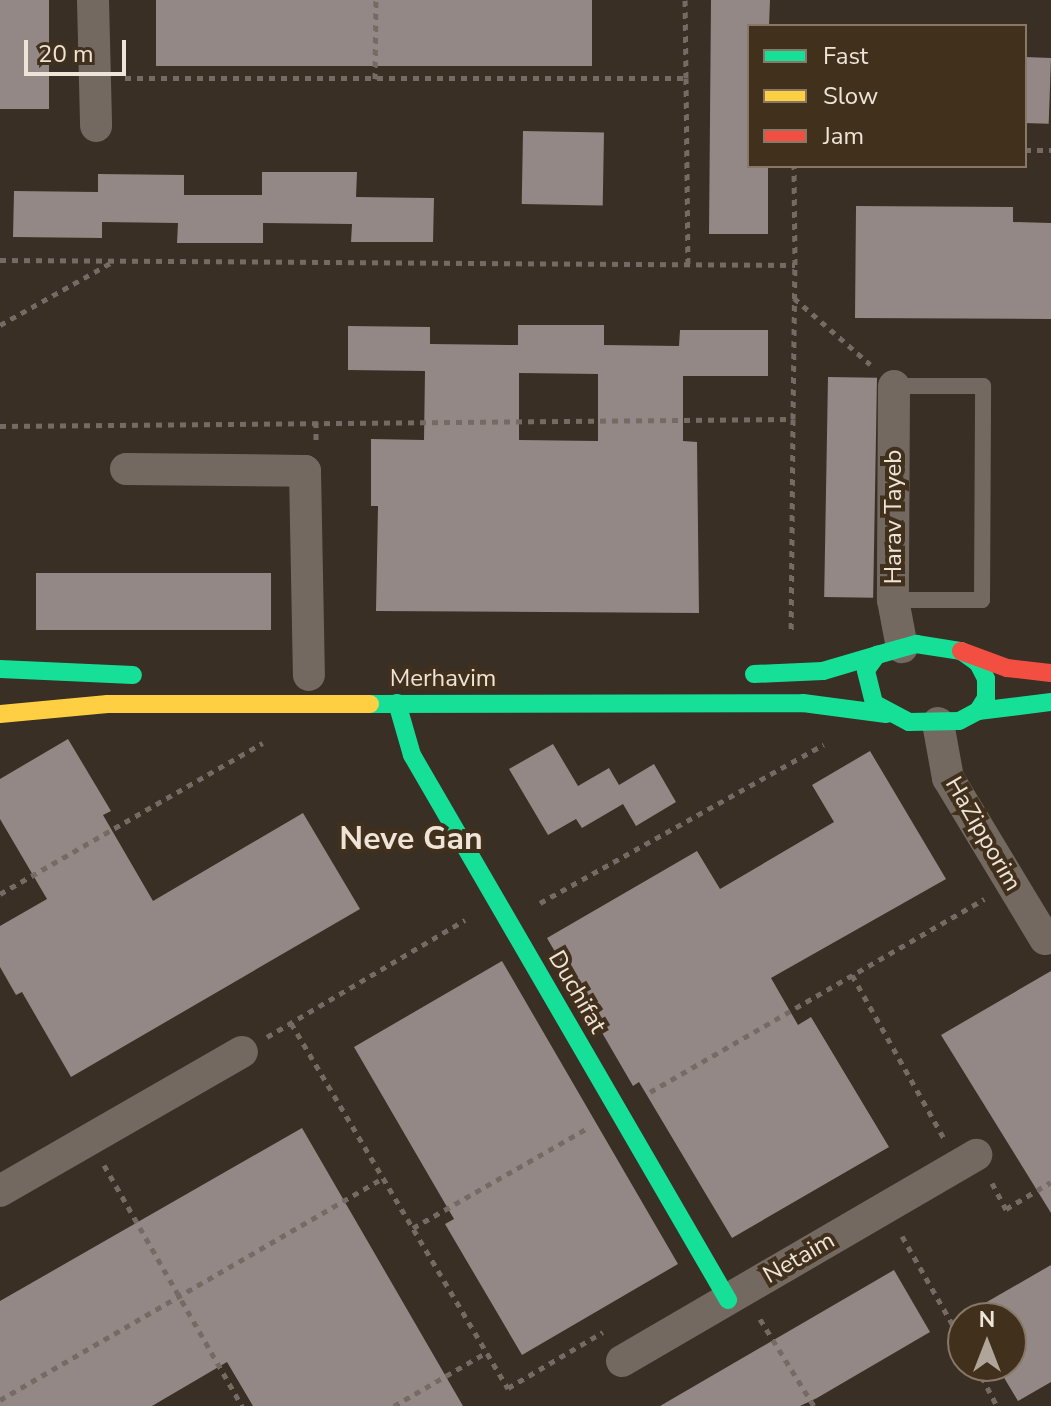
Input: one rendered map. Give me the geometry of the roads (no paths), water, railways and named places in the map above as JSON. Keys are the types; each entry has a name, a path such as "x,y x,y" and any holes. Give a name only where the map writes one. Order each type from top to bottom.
{"street":[{"path":"93,0 96,126"},
{"name":"Harav Tayeb","path":"889,651 893,600 894,386"},
{"path":"126,469 305,471 309,675"},
{"path":"889,651 866,670 866,686 886,714 938,723 978,711 1051,702"},
{"path":"728,674 823,671 889,651 961,651 1007,668 1051,673"},
{"path":"961,651 978,663 986,679 986,698 978,711"},
{"path":"0,669 154,675"},
{"name":"Merhavim","path":"0,714 108,704 397,703 841,706 886,714"},
{"name":"Duchifat","path":"397,703 412,755 618,1110 736,1295"},
{"name":"HaZipporim","path":"938,723 948,778 1045,939"},
{"path":"0,1191 242,1052"},
{"name":"Netaim","path":"622,1361 967,1159"}],"lane":[{"path":"893,600 982,600 983,386 894,386"}],"district":[{"name":"Neve Gan","path":"411,839"}]}
